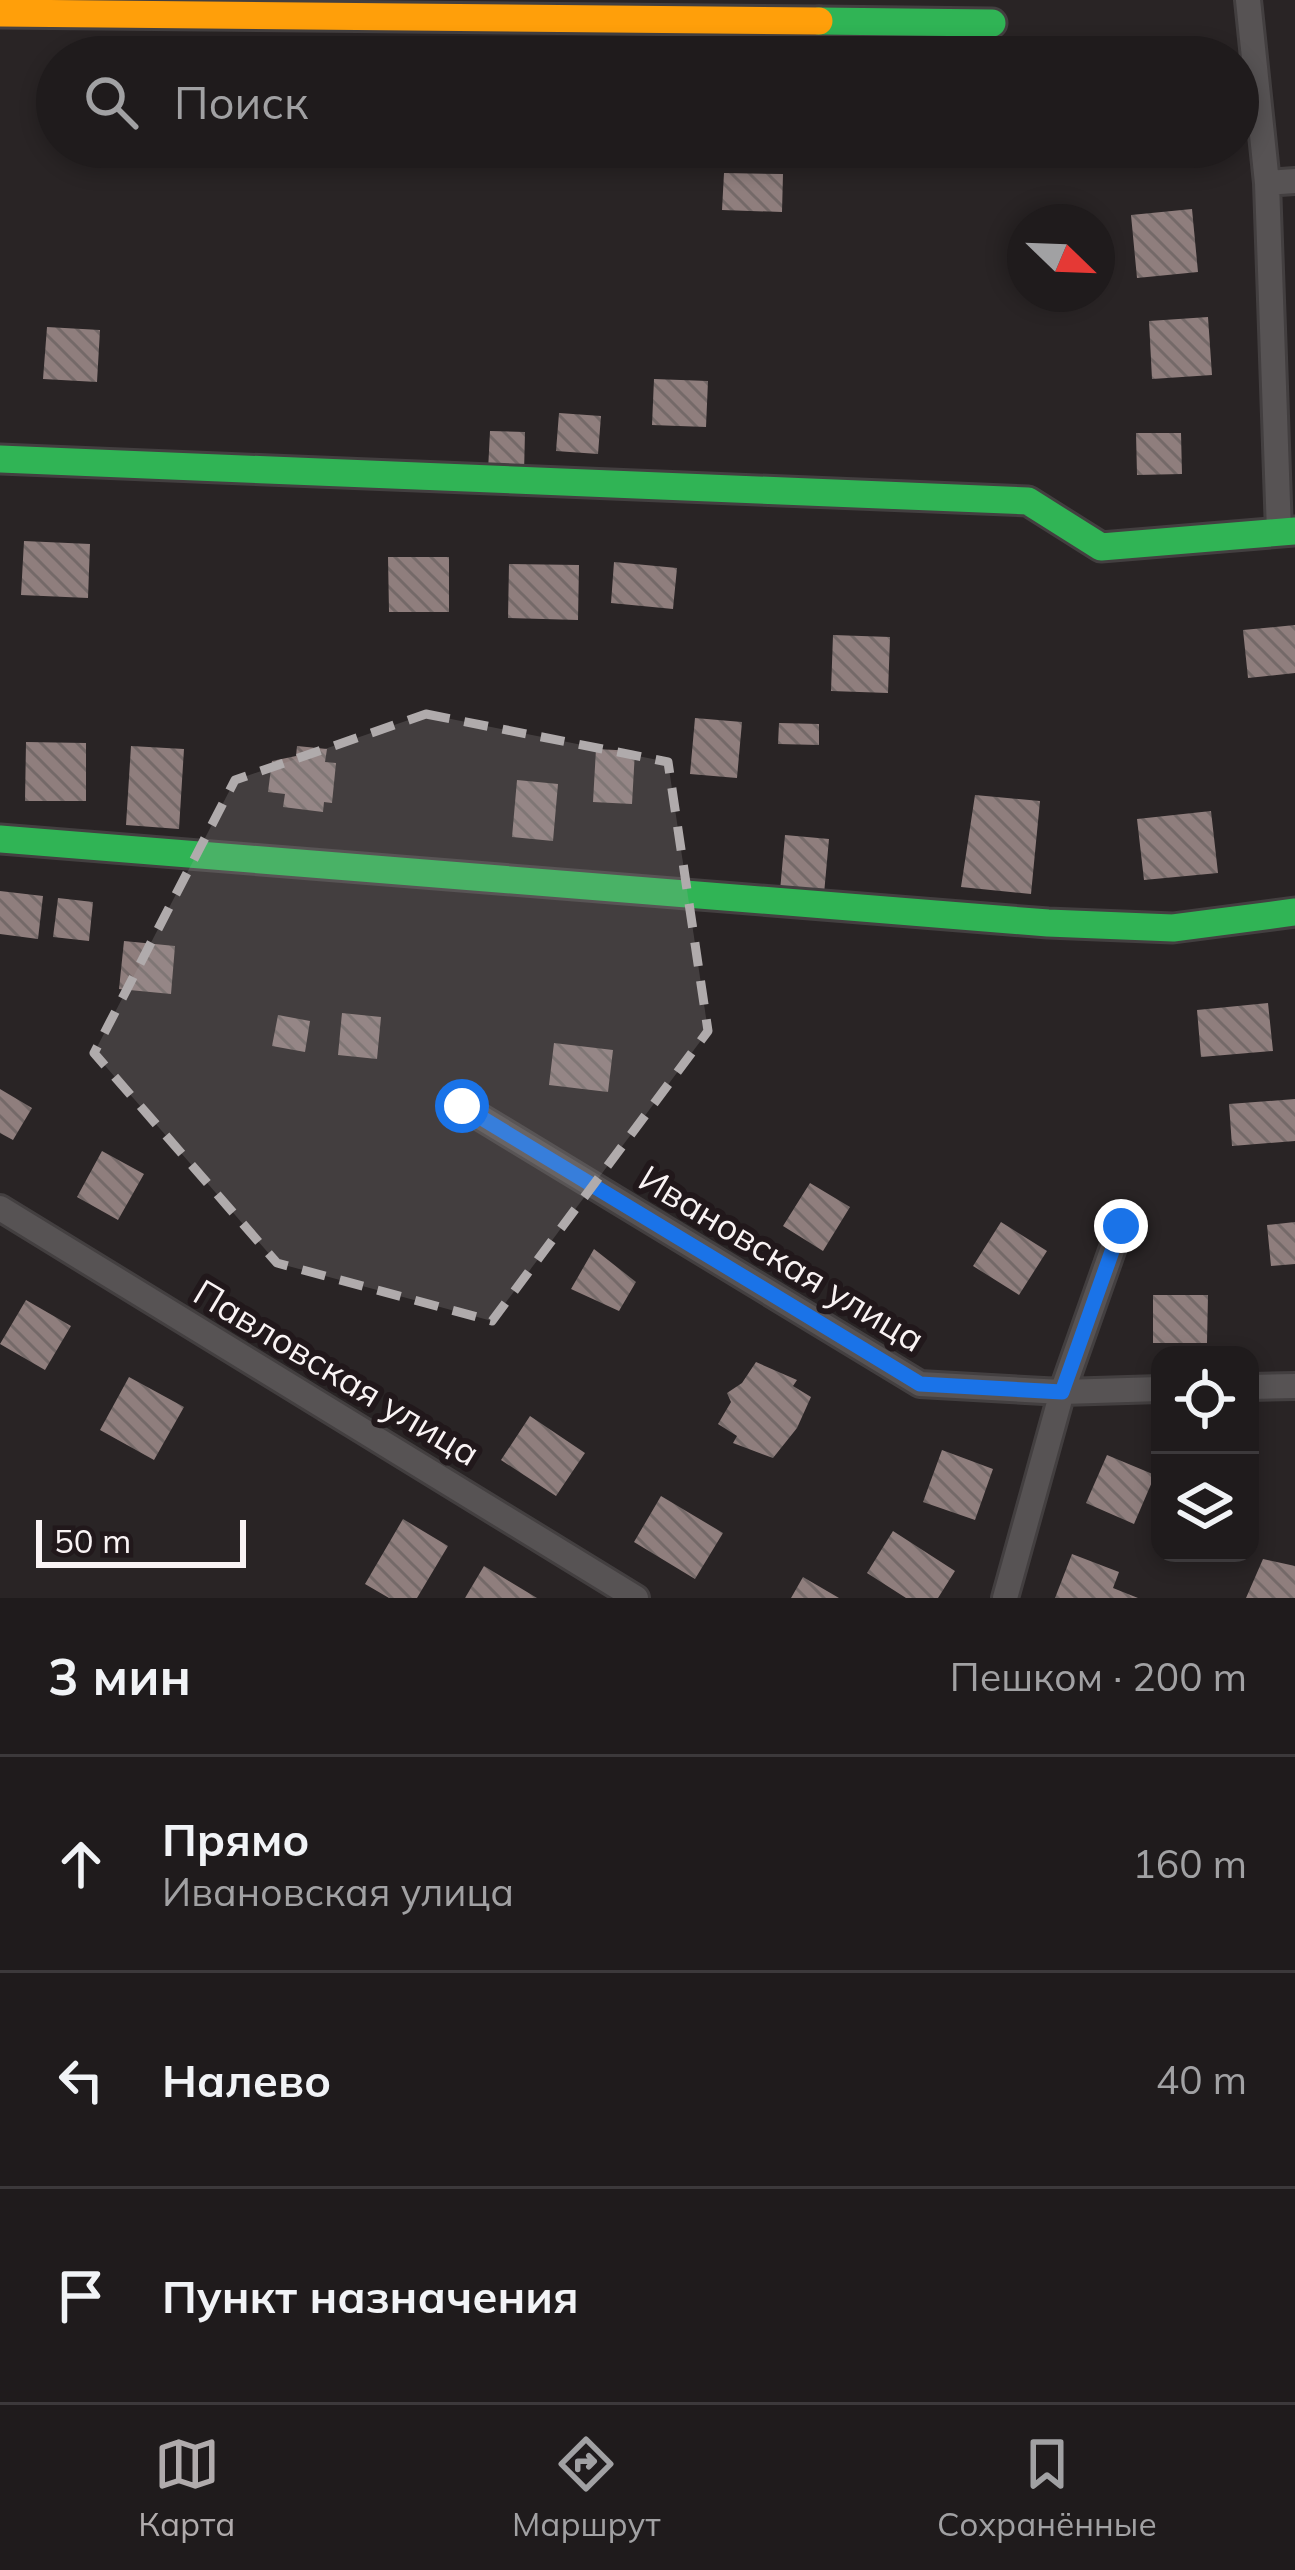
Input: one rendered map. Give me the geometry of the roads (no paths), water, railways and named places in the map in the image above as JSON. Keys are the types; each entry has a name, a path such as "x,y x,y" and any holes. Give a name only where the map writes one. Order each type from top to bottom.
{"street":[{"path":"1248,0 1252,36"},
{"path":"0,13 815,11 992,23"},
{"path":"0,459 1028,501 1101,547 1287,531 1259,106"},
{"path":"1267,183 1295,181"},
{"path":"0,839 1048,923 1173,928 1295,912"},
{"name":"Ивановская улица","path":"462,1106 920,1384 1062,1392 1151,1389"},
{"name":"Павловская улица","path":"0,1208 636,1598"},
{"path":"1005,1598 1062,1392 1121,1226"},
{"path":"1259,1387 1295,1386"}]}
